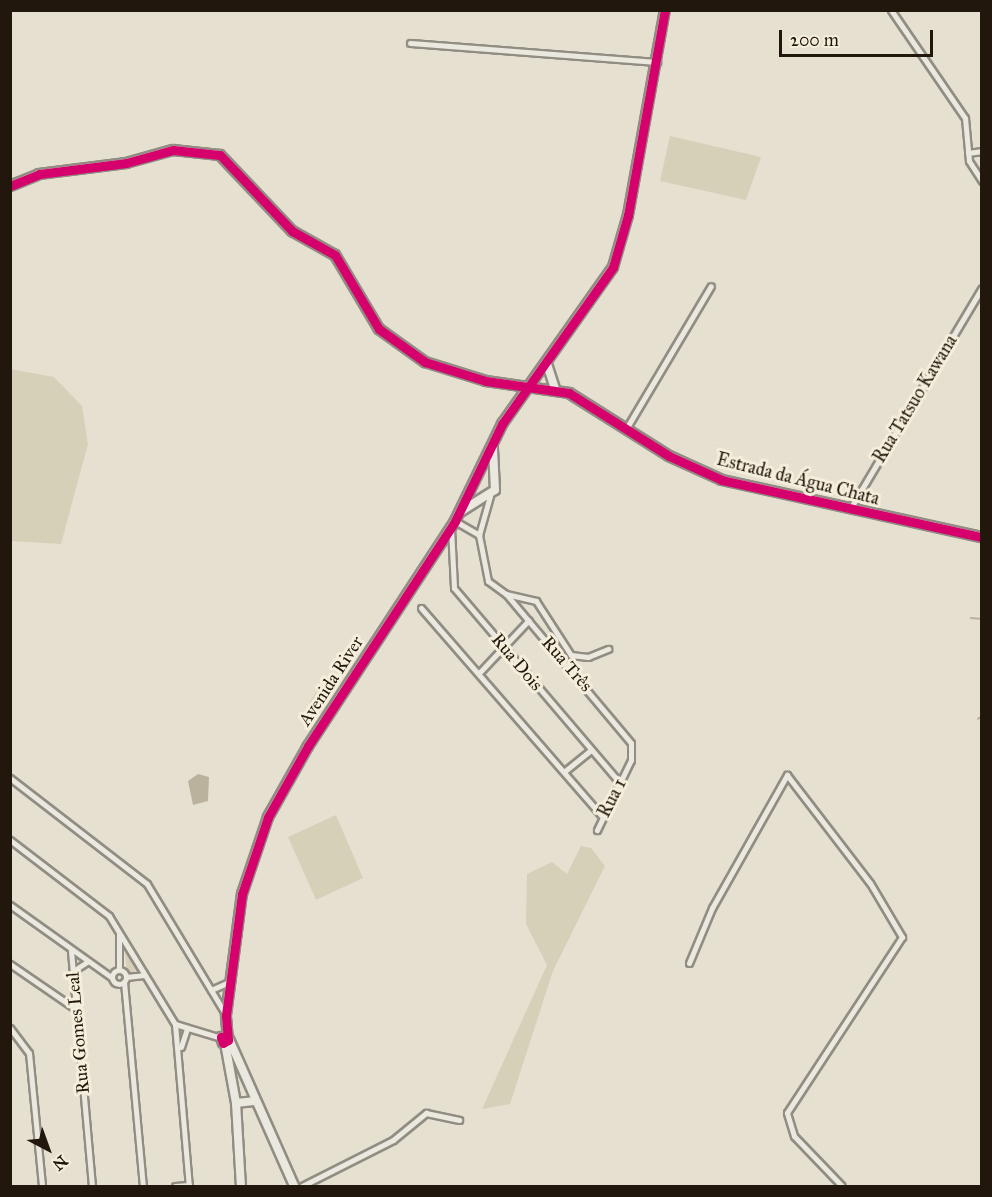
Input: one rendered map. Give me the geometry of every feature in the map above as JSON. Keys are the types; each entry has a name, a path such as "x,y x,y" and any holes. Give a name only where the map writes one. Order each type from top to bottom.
{"street":[{"path":"531,385 602,286 622,242 665,10"},
{"path":"891,10 964,118 968,153 981,182"},
{"path":"410,43 657,62"},
{"name":"Estrada da Água Chata","path":"10,186 39,174 173,150 220,155 292,231 343,263 369,318 389,340 440,368 507,384 555,388 722,480 981,537"},
{"path":"968,153 981,151"},
{"path":"626,429 711,286"},
{"name":"Rua Tatsuo Kawana","path":"850,510 981,288"},
{"path":"547,363 555,388"},
{"path":"507,384 518,402"},
{"name":"Avenida River","path":"225,1038 229,982 242,894 268,817 308,746 453,525 492,447 518,402 531,385"},
{"path":"453,525 479,536 498,474 492,447"},
{"path":"460,512 490,496"},
{"name":"Rua Dois","path":"453,525 450,580 620,783"},
{"name":"Rua Três","path":"479,536 488,581 506,594 627,734 632,748 628,767"},
{"path":"506,594 536,601 565,651 588,657 608,649"},
{"path":"421,608 480,672 602,816"},
{"path":"480,672 529,620"},
{"path":"559,655 565,651"},
{"path":"565,771 591,750"},
{"name":"Rua 1","path":"597,830 628,767"},
{"path":"689,963 712,908 783,776 870,883 903,937 787,1113 791,1131 842,1186"},
{"path":"10,778 147,884 226,1018"},
{"path":"10,840 109,916 175,1024 180,1048 189,1186 175,1186"},
{"path":"10,905 71,951 111,977 115,984 144,975"},
{"path":"119,932 119,970 125,980 143,1186"},
{"name":"Rua Gomes Leal","path":"71,951 74,1008 92,1186"},
{"path":"73,971 87,962"},
{"path":"10,964 74,1008"},
{"path":"111,977 119,970"},
{"path":"211,990 229,982"},
{"path":"175,1024 225,1038"},
{"path":"10,1028 28,1053 42,1186"},
{"path":"180,1048 187,1029"},
{"path":"225,1038 294,1186"},
{"path":"225,1038 236,1104 241,1186"},
{"path":"236,1104 254,1101"},
{"path":"302,1186 393,1140 426,1113 459,1120"}],"shaded area":[{"path":"670,136 761,157 746,200 660,181"},
{"path":"10,369 54,377 82,406 88,444 61,544 11,541"},
{"path":"325,678 337,686 321,711 309,703"},
{"path":"198,774 209,777 208,801 193,805 188,781"},
{"path":"336,815 363,878 316,900 288,837"},
{"path":"581,846 591,848 605,866 553,971 510,1104 482,1109 547,965 526,924 527,874 552,862 567,874"},
{"path":"124,944 140,970 127,974"}],"waterway":[{"path":"971,618 982,619"},
{"path":"978,719 982,716"}],"cycle path":[{"path":"227,1036 221,1037 223,1043 228,1040 226,1015 242,894 268,817 308,746 455,521 502,424 613,267 628,215 665,10"},
{"path":"10,186 39,174 126,163 173,150 220,155 292,231 335,255 379,329 425,362 486,381 569,393 669,456 722,480 982,537"}]}
